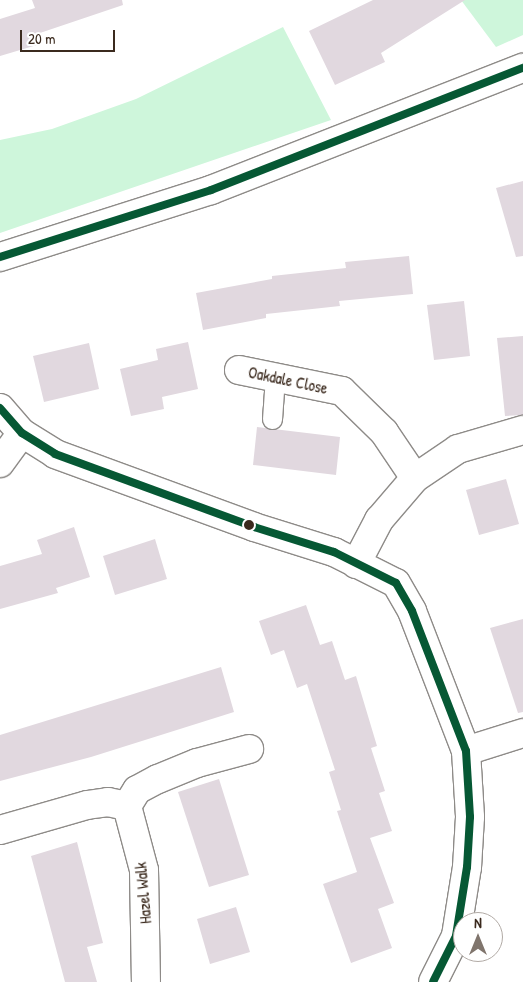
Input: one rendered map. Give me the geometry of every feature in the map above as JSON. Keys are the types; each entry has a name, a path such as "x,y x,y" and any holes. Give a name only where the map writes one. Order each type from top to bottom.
{"street":[{"path":"0,257 211,190 523,68"},
{"name":"Oakdale Close","path":"239,370 342,391 384,432 415,478"},
{"path":"0,408 22,433 54,454 113,477 334,552 396,583 412,611 466,751 470,817 467,867 456,936 433,982"},
{"path":"356,564 379,520 415,478 458,449 523,430"},
{"path":"0,463 22,433"},
{"path":"466,751 523,733"},
{"path":"0,830 87,805 108,802 127,806 137,790 158,779 249,748"},
{"name":"Hazel Walk","path":"127,806 144,870 147,911 146,982"}],"lane":[{"path":"272,419 275,377"}],"green space":[{"path":"461,0 523,0 523,35 496,47"},
{"path":"283,27 331,120 0,233 0,140 52,129 136,99"}],"building":[{"path":"32,0 122,0 123,5 34,35 37,45 0,56 0,19 35,8"},
{"path":"373,0 465,0 381,53 385,62 335,85 309,31"},
{"path":"523,181 523,256 516,257 496,188"},
{"path":"409,256 413,294 339,301 340,306 266,314 266,318 203,330 196,293 272,279 272,276 346,268 345,262"},
{"path":"464,301 470,356 434,360 427,305"},
{"path":"523,336 523,415 505,416 497,338"},
{"path":"188,342 198,389 162,397 164,409 131,416 120,369 158,360 156,349"},
{"path":"89,343 99,389 44,402 33,356"},
{"path":"257,427 340,437 336,475 253,465"},
{"path":"506,479 519,524 479,535 466,490"},
{"path":"74,527 90,577 56,588 58,593 0,609 0,566 42,554 37,540"},
{"path":"155,539 167,579 115,595 103,556"},
{"path":"306,605 320,645 332,641 345,680 356,676 377,746 371,748 385,791 379,793 392,831 370,838 394,903 378,909 392,948 351,963 323,884 357,872 337,811 341,810 329,772 335,770 307,684 297,688 284,650 271,655 259,621"},
{"path":"523,619 523,712 518,713 490,628"},
{"path":"221,667 234,712 91,757 0,781 0,735"},
{"path":"219,779 249,875 209,887 178,792"},
{"path":"77,842 103,943 87,947 97,982 65,982 31,856"},
{"path":"236,907 250,952 210,964 197,919"}],"transit line":[{"path":"0,257 211,190 523,68"},
{"path":"0,408 22,433 55,454 254,527 334,552 396,583 412,611 466,751 470,817 467,867 456,936 433,982"}]}
